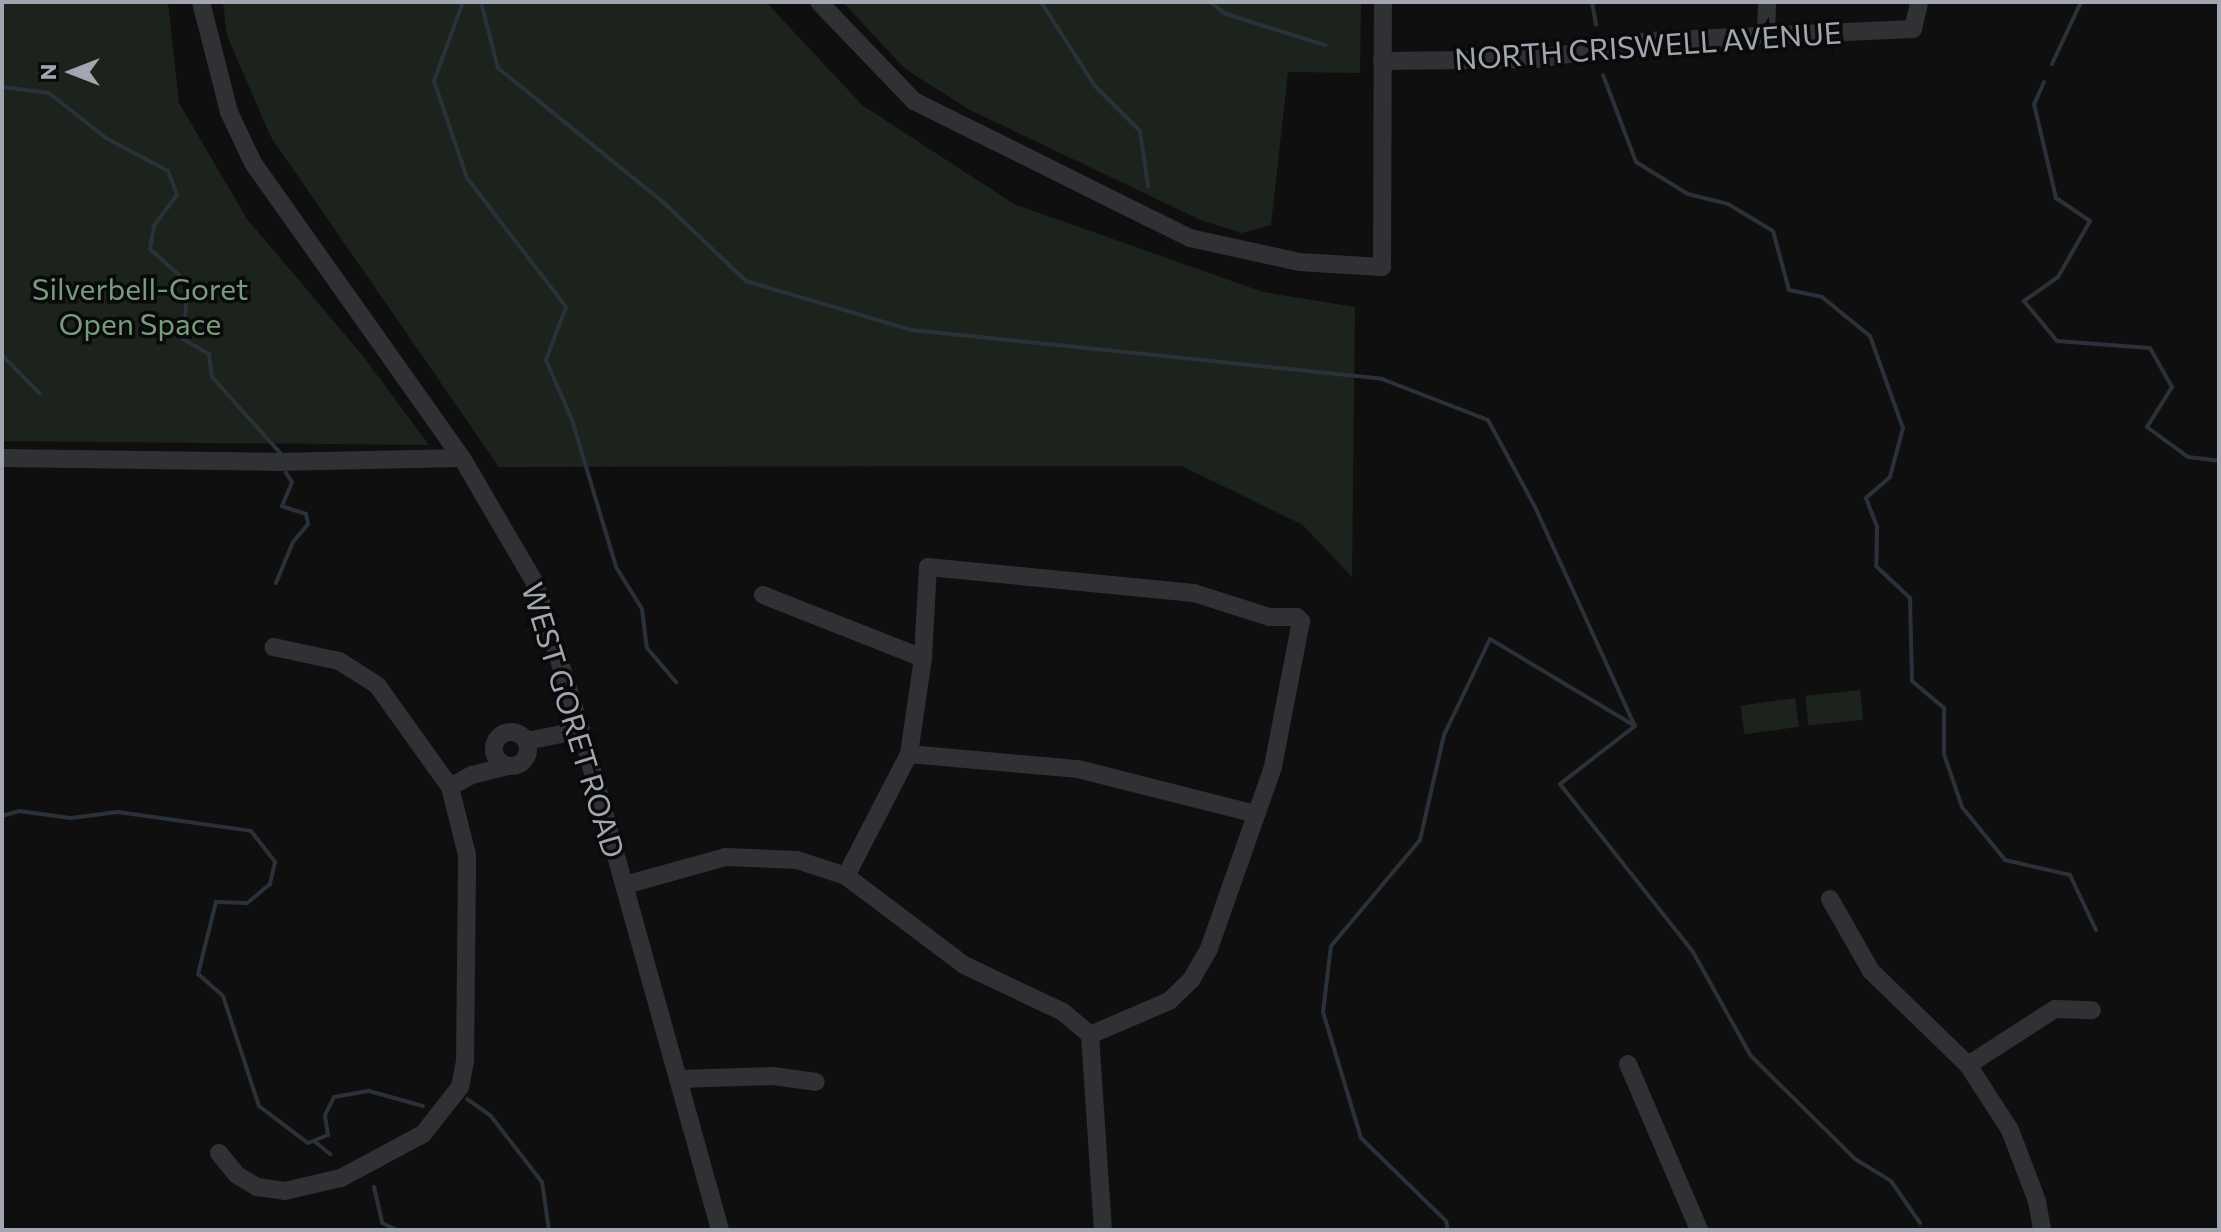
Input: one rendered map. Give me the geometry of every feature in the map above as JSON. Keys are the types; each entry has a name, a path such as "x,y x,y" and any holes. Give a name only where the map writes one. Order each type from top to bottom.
{"street":[{"name":"WEST GORET ROAD","path":"201,2 229,112 253,163 462,458 535,583 581,730 720,1230"},
{"path":"819,2 914,101 1190,238 1299,262 1382,267 1383,2"},
{"path":"1766,32 1767,2"},
{"name":"NORTH CRISWELL AVENUE","path":"1382,61 1537,59 1648,41 1766,32 1913,29 1919,2"},
{"path":"2,458 274,462 462,458"},
{"path":"846,876 909,754 923,658 928,567 1194,593 1301,621 1273,767 1209,949 1191,980 1169,1001 1090,1035"},
{"path":"763,595 923,658"},
{"path":"219,1153 237,1175 257,1187 313,1187 423,1134 460,1087 465,1061 467,855 450,787 377,685 339,661 273,647"},
{"path":"527,741 581,730"},
{"path":"472,775 505,733 520,734 527,741"},
{"path":"450,787 472,775 525,760 527,741"},
{"path":"494,747 497,760 509,766"},
{"path":"909,754 1078,769 1256,814"},
{"path":"625,885 726,857 797,860 846,876 964,965 1063,1012 1090,1035 1103,1230"},
{"path":"1830,899 1871,971 1968,1065 2010,1130 2037,1201 2042,1230"},
{"path":"1968,1065 2055,1009 2092,1010"},
{"path":"1628,1064 1699,1230"},
{"path":"679,1079 773,1076 816,1082"}],"green space":[{"name":"Silverbell-Goret Open Space","path":"2,2 168,2 179,103 247,219 363,356 429,445 2,441"},
{"path":"223,2 766,2 862,105 1014,204 1263,292 1355,307 1352,577 1303,525 1182,466 499,467 271,137 227,36"},
{"path":"843,2 1361,2 1360,73 1288,72 1271,225 1242,233 1203,221 968,109 904,68"},
{"path":"1860,690 1863,720 1808,726 1805,696"},
{"path":"1795,698 1799,727 1745,734 1741,706"}],"waterway":[{"path":"463,2 434,81 467,178 566,307 546,360 572,420 616,567 642,609 647,648 676,682"},
{"path":"481,2 498,68 663,202 746,281 911,330 1382,379 1488,420 1535,507 1635,726 1490,639 1444,735 1420,840 1331,946 1323,1012 1361,1138 1446,1221 1448,1230"},
{"path":"1041,2 1095,86 1140,131 1148,186"},
{"path":"1210,2 1226,14 1325,45"},
{"path":"1592,2 1596,25"},
{"path":"2052,64 2081,2"},
{"path":"1603,75 1636,162 1688,194 1728,204 1773,231 1789,290 1822,297 1870,336 1903,428 1890,477 1866,498 1877,527 1876,566 1910,598 1912,681 1944,708 1944,754 1962,807 2005,860 2070,875 2096,930"},
{"path":"2044,82 2034,104 2056,198 2090,221 2058,277 2024,301 2057,341 2150,348 2172,387 2147,427 2188,457 2219,461"},
{"path":"2,87 49,93 106,138 168,171 177,195 154,226 150,249 188,283 183,339 209,354 212,377 281,454"},
{"path":"2,355 40,394"},
{"path":"276,583 293,542 308,524 306,514 282,506 292,482 286,473"},
{"path":"1635,726 1560,784 1693,952 1751,1056 1855,1159 1891,1181 1920,1223"},
{"path":"2,816 19,811 71,818 118,812 251,831 275,862 270,884 247,903 216,902 198,974 223,996 259,1106 308,1143 328,1135 325,1115 334,1097 369,1091 423,1106"},
{"path":"467,1099 490,1115 542,1182 549,1230"},
{"path":"314,1141 330,1154"},
{"path":"374,1187 382,1223 397,1230"}]}
